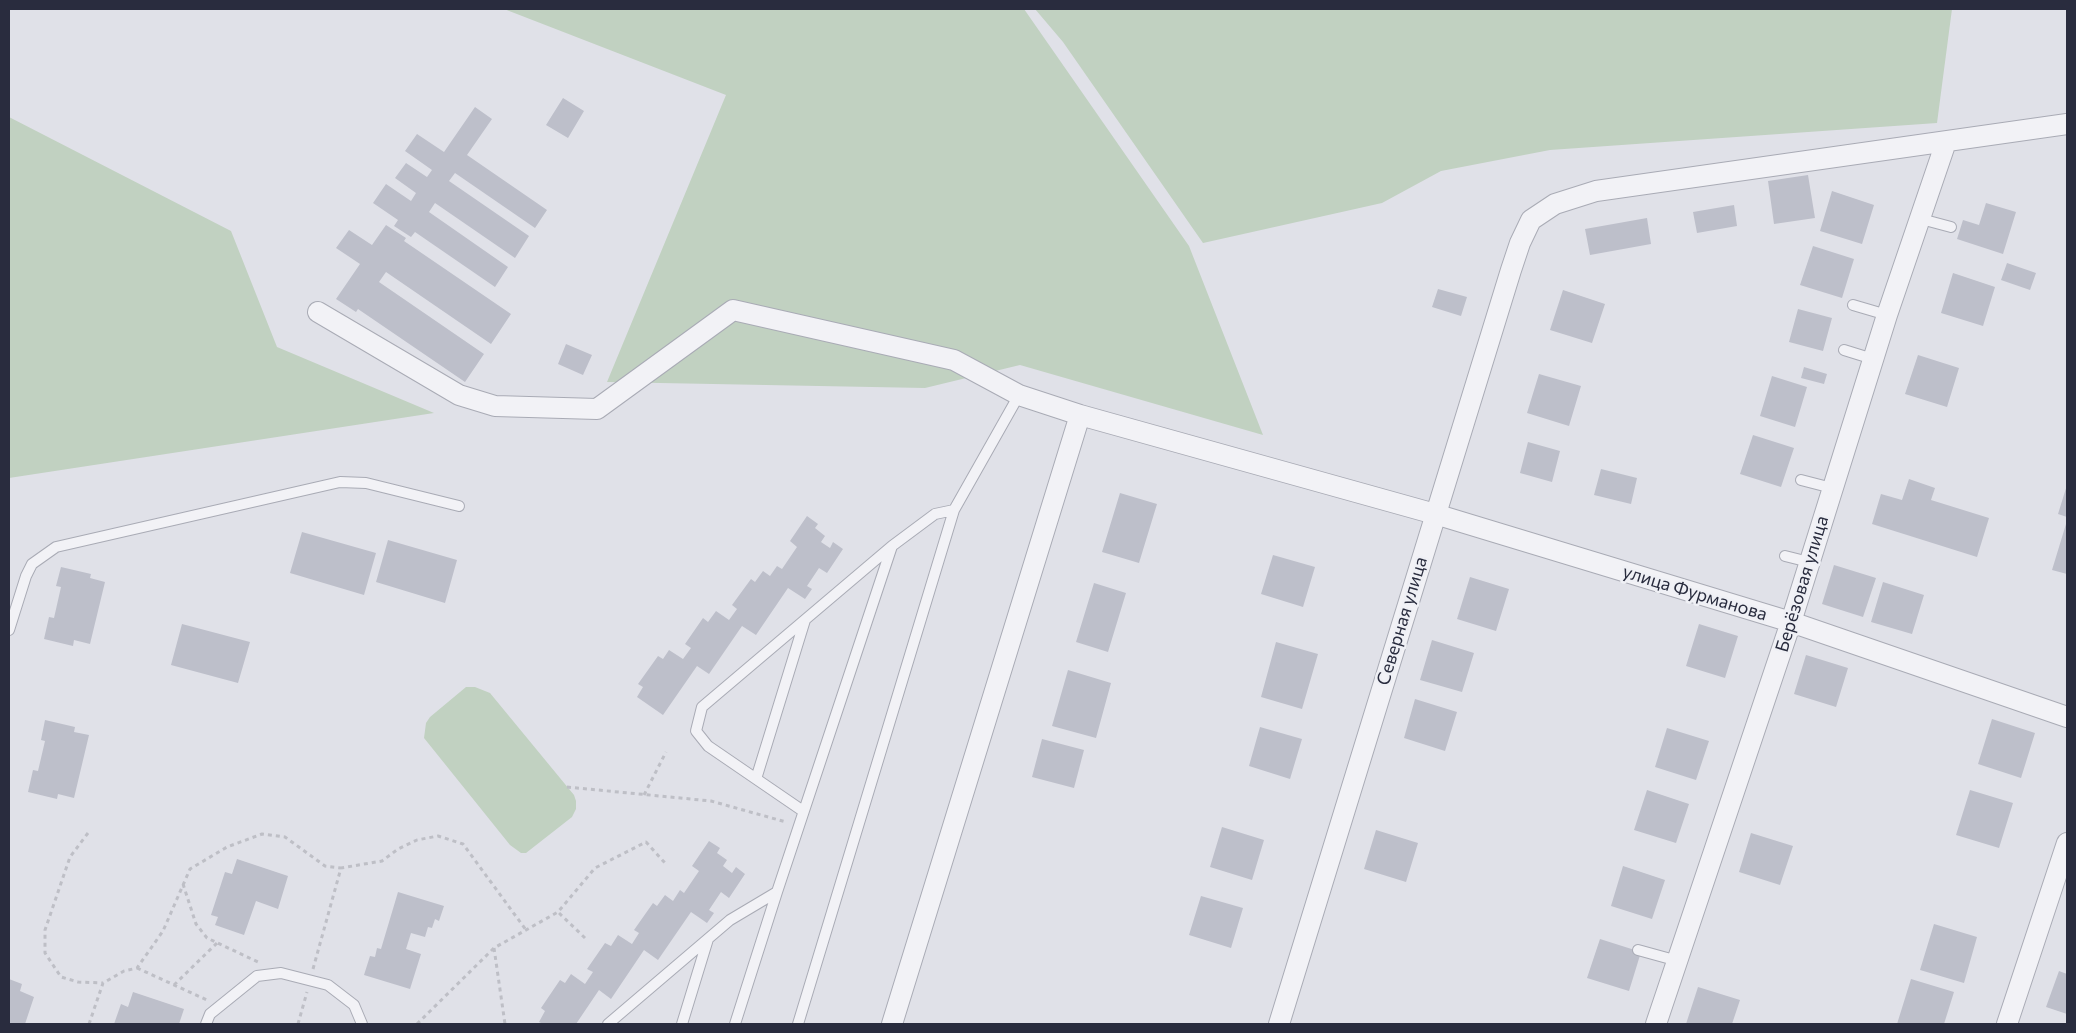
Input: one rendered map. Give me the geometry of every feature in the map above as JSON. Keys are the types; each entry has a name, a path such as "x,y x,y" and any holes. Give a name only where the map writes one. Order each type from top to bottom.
{"street":[{"path":"1946,142 2067,124"},
{"name":"Берёзовая улица","path":"1656,1024 1791,622 1873,359 1946,142"},
{"name":"Северная улица","path":"1279,1024 1435,514 1520,243 1530,220 1555,204 1596,191 1946,142"},
{"name":"улица Фурманова","path":"318,312 459,396 495,406 597,409 733,310 954,360 1019,395 1435,514 1791,622 2067,717"},
{"path":"892,1024 1080,414"},
{"path":"2007,1024 2067,843"}],"lane":[{"path":"1920,219 1951,227"},
{"path":"1853,305 1888,315"},
{"path":"1844,350 1873,359"},
{"path":"798,1024 954,510 1019,395"},
{"path":"1800,480 1832,488"},
{"path":"9,630 26,576 32,564 56,547 340,482 366,483 459,506"},
{"path":"803,811 708,746 696,731 702,707 892,546 935,514 954,510"},
{"path":"735,1024 776,892 892,546"},
{"path":"1785,556 1809,562"},
{"path":"756,779 806,619"},
{"path":"608,1024 730,920 776,892"},
{"path":"682,1024 708,939"},
{"path":"1638,950 1678,961"},
{"path":"206,1024 210,1014 257,976 281,973 328,985 354,1005 362,1024"}],"path":[{"path":"644,795 666,752"},
{"path":"568,787 711,801 798,826"},
{"path":"88,833 70,857 45,930 45,953 61,976 78,982 103,984 124,971 137,968 220,1006"},
{"path":"137,968 162,931 190,868 227,847 262,834 285,837 325,866 341,868 382,861 398,849 417,840 438,836 463,844 526,930"},
{"path":"417,1024 494,948 558,912 595,868 646,842 665,863"},
{"path":"298,1024 341,868"},
{"path":"183,884 196,924 207,938 281,973"},
{"path":"558,912 585,938"},
{"path":"174,984 217,942"},
{"path":"494,948 505,1024"},
{"path":"89,1024 103,984"}],"green space":[{"path":"504,9 1024,9 1189,246 1263,435 1020,365 925,388 607,382 726,95"},
{"path":"1035,9 1952,9 1937,123 1550,150 1441,171 1382,203 1203,243 1063,42"},
{"path":"9,117 231,231 277,347 434,413 9,478"},
{"path":"466,687 475,687 490,693 574,795 576,801 576,809 572,817 526,853 521,853 510,845 424,738 426,723 430,717"}],"building":[{"path":"563,98 584,111 568,138 546,125"},
{"path":"475,107 492,119 467,155 547,210 535,228 455,173 449,181 529,236 515,258 435,203 429,212 508,267 495,287 415,232 411,237 394,226 398,220 373,203 386,184 411,201 416,193 395,178 406,163 427,177 432,170 405,151 417,134 444,152"},
{"path":"1808,175 1815,218 1774,224 1768,181"},
{"path":"1832,191 1874,205 1862,244 1820,231"},
{"path":"1986,203 2016,212 2003,254 1957,239 1963,220 1979,225"},
{"path":"1734,205 1737,226 1697,233 1693,212"},
{"path":"1647,218 1651,244 1590,255 1585,229"},
{"path":"386,225 406,238 404,241 511,314 491,344 386,272 379,282 484,354 465,382 358,309 356,312 336,299 360,264 336,248 349,230 372,245"},
{"path":"1813,246 1854,259 1842,298 1800,285"},
{"path":"2007,263 2036,273 2030,290 2001,280"},
{"path":"1953,273 1995,287 1983,326 1941,313"},
{"path":"1438,289 1467,297 1461,316 1432,307"},
{"path":"1563,290 1605,304 1592,343 1550,330"},
{"path":"1798,309 1832,318 1823,351 1789,342"},
{"path":"566,344 592,355 583,375 558,364"},
{"path":"1918,355 1959,368 1947,407 1905,394"},
{"path":"1804,367 1827,374 1824,384 1801,378"},
{"path":"1539,374 1581,386 1569,426 1527,413"},
{"path":"1772,376 1807,387 1795,427 1760,416"},
{"path":"1753,435 1794,448 1781,487 1740,474"},
{"path":"1528,442 1560,451 1552,482 1520,473"},
{"path":"1601,469 1637,478 1631,504 1594,495"},
{"path":"1909,479 1935,488 1931,500 1989,518 1977,557 1872,524 1881,494 1902,500"},
{"path":"2067,485 2067,517 2058,514"},
{"path":"1120,493 1157,504 1139,563 1102,552"},
{"path":"807,516 818,524 815,528 825,536 821,542 830,548 833,542 843,549 827,573 819,568 807,586 812,589 805,599 788,588 756,635 742,626 709,674 697,666 663,715 637,697 643,687 638,684 658,656 663,659 669,650 683,659 691,648 685,644 703,618 708,622 716,611 729,620 737,609 732,605 751,579 755,582 763,571 770,576 777,566 782,569 797,547 790,541"},
{"path":"2067,525 2067,574 2052,570"},
{"path":"302,532 376,553 364,595 290,573"},
{"path":"388,540 457,560 445,603 376,582"},
{"path":"1273,555 1315,567 1303,607 1261,594"},
{"path":"1834,565 1876,578 1863,617 1822,604"},
{"path":"61,567 91,574 90,578 105,582 90,644 74,640 73,646 44,639 49,617 54,618 61,587 56,586"},
{"path":"1470,577 1509,589 1496,631 1457,619"},
{"path":"1883,582 1924,595 1912,634 1871,622"},
{"path":"1094,583 1126,593 1108,652 1076,642"},
{"path":"182,624 250,642 238,683 171,665"},
{"path":"1699,624 1738,636 1725,678 1686,666"},
{"path":"1432,640 1474,653 1462,692 1420,680"},
{"path":"1276,642 1318,654 1302,709 1261,697"},
{"path":"1806,655 1848,668 1836,707 1794,694"},
{"path":"1068,670 1111,683 1096,738 1052,726"},
{"path":"1415,699 1457,712 1445,751 1404,738"},
{"path":"1992,719 2035,733 2021,778 1978,764"},
{"path":"45,720 75,727 74,732 89,735 74,798 58,794 57,799 28,792 33,770 38,771 45,741 41,740"},
{"path":"1260,727 1302,739 1290,779 1249,766"},
{"path":"1667,728 1709,741 1696,780 1655,767"},
{"path":"1042,739 1084,750 1074,788 1032,777"},
{"path":"1647,790 1689,804 1676,843 1634,830"},
{"path":"1970,790 2013,803 1999,848 1956,835"},
{"path":"1222,827 1264,840 1252,880 1210,867"},
{"path":"1376,830 1418,843 1406,882 1364,869"},
{"path":"1751,833 1793,846 1780,885 1739,872"},
{"path":"709,841 720,848 717,853 727,860 723,866 732,873 736,867 745,874 729,898 721,892 709,910 714,913 707,923 691,912 658,960 644,950 611,999 599,990 576,1024 543,1024 539,1022 545,1011 541,1008 560,980 565,983 571,974 585,984 593,972 587,969 605,943 611,946 618,935 632,944 639,933 634,930 653,903 657,906 665,895 673,901 680,890 684,893 699,871 692,866"},
{"path":"237,859 288,876 278,909 256,901 244,935 215,925 218,917 211,915 225,872 232,874"},
{"path":"1623,866 1665,880 1652,919 1611,906"},
{"path":"398,892 444,906 439,921 435,919 432,928 428,927 425,937 411,933 406,949 421,954 410,989 364,975 370,956 375,957 377,948 381,949"},
{"path":"1201,896 1243,908 1231,948 1189,935"},
{"path":"1934,924 1977,937 1964,983 1920,970"},
{"path":"1600,939 1641,952 1629,991 1587,978"},
{"path":"2059,971 2067,974 2067,1014 2046,1007"},
{"path":"9,979 22,984 20,991 34,997 25,1024 9,1024"},
{"path":"1911,979 1954,992 1944,1024 1897,1024"},
{"path":"1698,987 1740,1000 1732,1024 1686,1024"},
{"path":"133,992 184,1009 179,1024 114,1024 121,1004 128,1007"}]}
